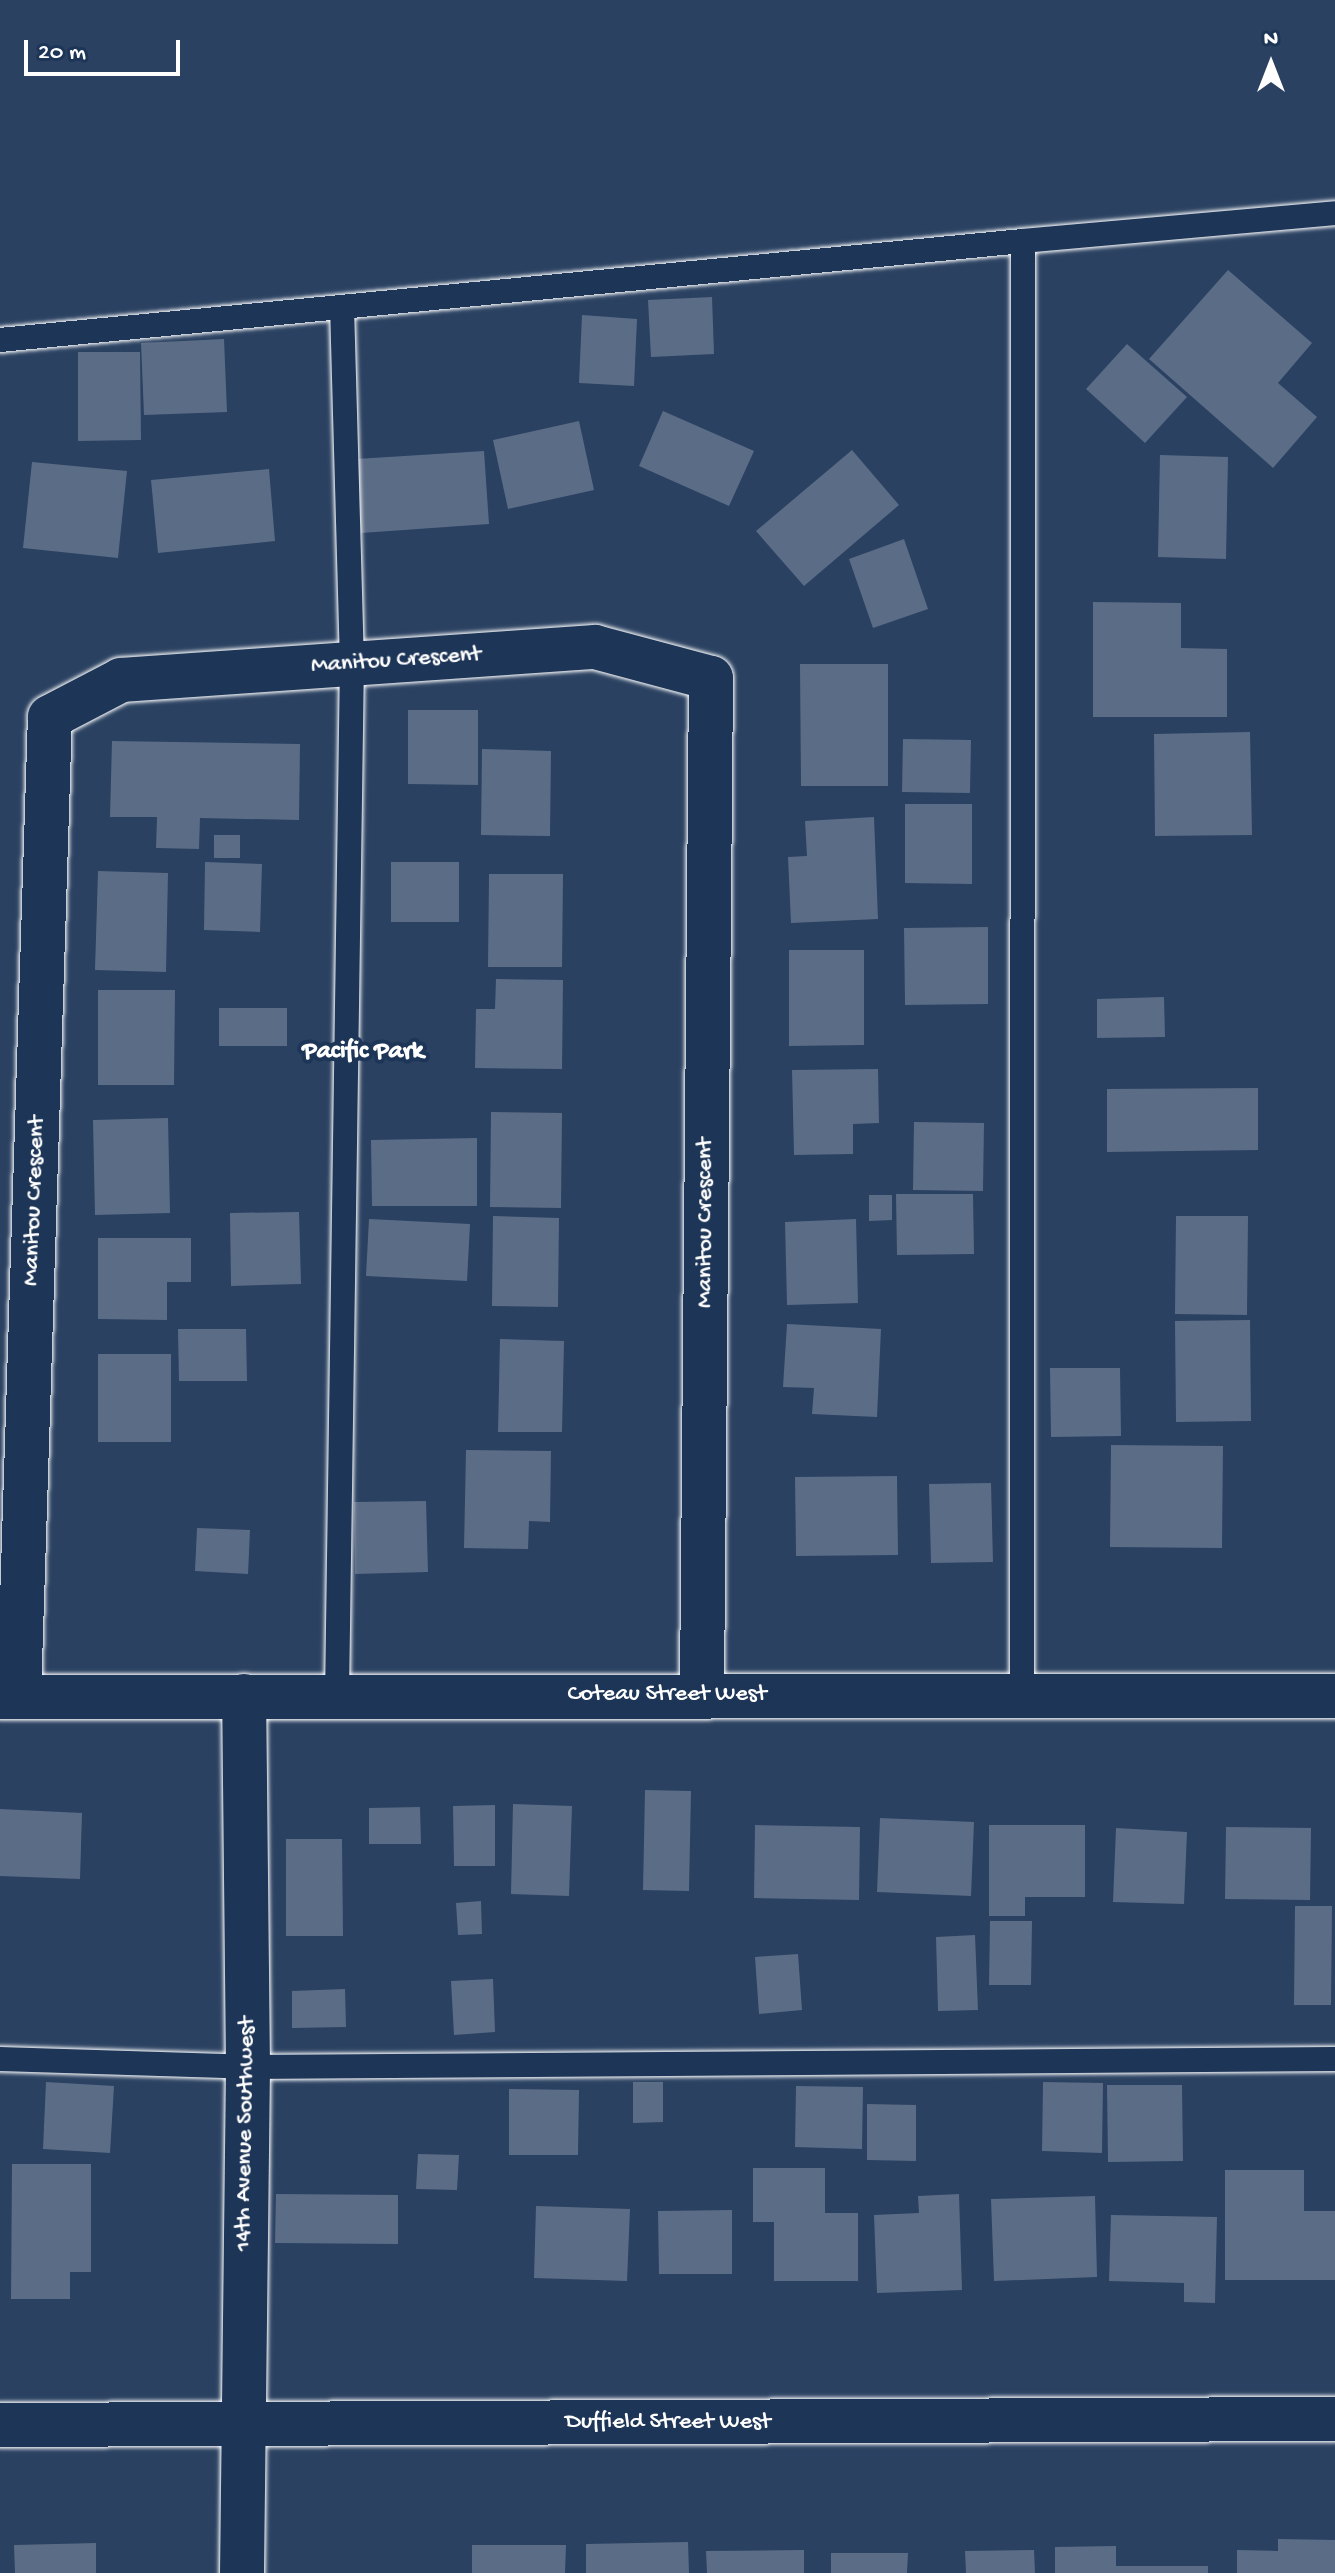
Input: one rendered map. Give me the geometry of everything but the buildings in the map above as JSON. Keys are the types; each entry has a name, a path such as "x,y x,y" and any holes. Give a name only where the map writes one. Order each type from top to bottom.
{"street":[{"name":"Manitou Crescent","path":"10,1696 50,717 121,680 595,647 711,678 702,1695"},
{"name":"Coteau Street West","path":"10,1696 1335,1696"},
{"name":"14th Avenue Southwest","path":"242,2573 241,2425 248,2067 244,1696"},
{"name":"Duffield Street West","path":"0,2425 1335,2419"}],"lane":[{"path":"0,340 1335,213"},
{"path":"1022,1695 1023,241"},
{"path":"337,1696 352,664 342,308"},
{"path":"0,2059 248,2067 1335,2059"}],"district":[{"name":"Pacific Park","path":"363,1053"}]}
